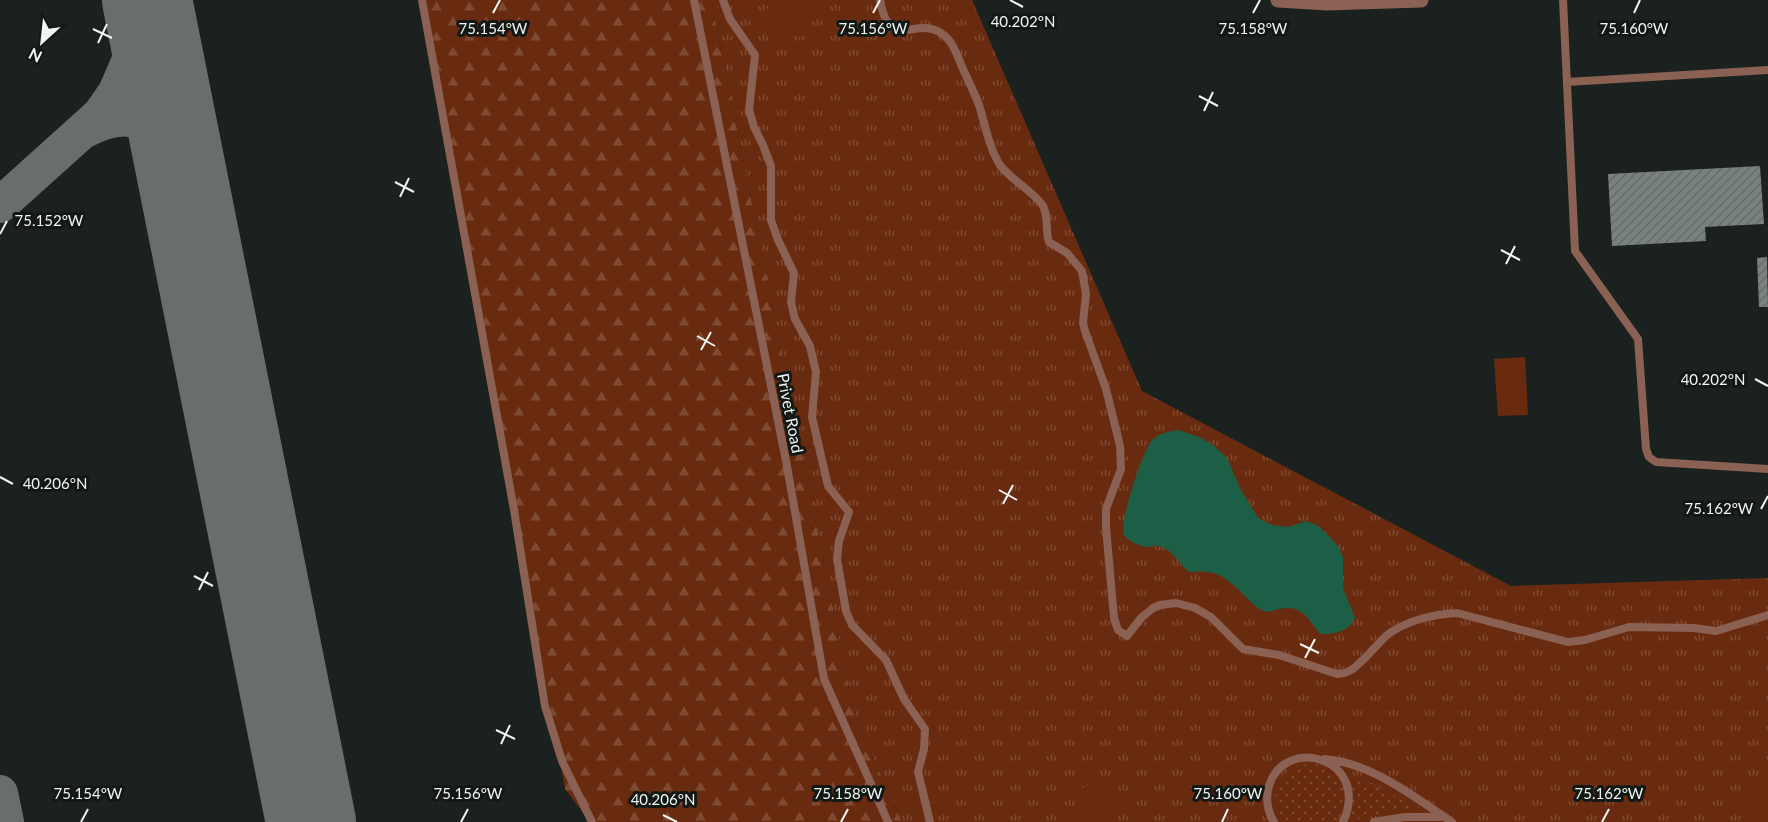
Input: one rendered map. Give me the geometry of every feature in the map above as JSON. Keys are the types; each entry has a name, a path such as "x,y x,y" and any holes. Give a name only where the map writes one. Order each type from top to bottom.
{"street":[{"path":"1278,0 1327,3 1421,0"}],"lane":[{"path":"422,0 512,499 545,706 562,761 592,822"},
{"name":"Privet Road","path":"694,0 787,466 824,679 888,822"},
{"path":"723,0 730,19 755,55 749,110 771,166 771,220 794,273 791,302 795,319 810,346 816,372 812,417 828,486 849,512 839,541 837,559 846,611 852,625 886,660 904,699 925,729 924,749 918,772 930,822"},
{"path":"880,0 885,20 893,29 926,27 947,38 953,45 973,89 1000,165 1038,200 1044,208 1049,242 1067,253 1082,272 1086,294 1083,322 1106,388 1120,446 1121,469 1106,509 1106,527 1113,610 1116,624 1123,634 1127,636 1141,618 1153,608 1168,603 1185,605 1211,617 1243,650 1279,655 1337,674 1353,669 1395,630 1446,613 1457,613 1568,642 1585,640 1629,627 1694,628 1716,632 1768,615"},
{"path":"1563,0 1575,251 1638,339 1646,449 1649,457 1656,462 1768,469"},
{"path":"1567,82 1768,70"},
{"path":"1274,822 1268,808 1267,795 1270,782 1288,763 1300,758 1351,764 1412,795 1449,820"},
{"path":"1314,758 1327,762 1338,770 1346,782 1350,796 1349,810 1343,822"},
{"path":"1374,822 1405,817 1449,820"}],"green space":[{"path":"419,0 711,0 855,718 902,822 590,822 565,789"},
{"path":"711,0 972,0 1142,391 1511,586 1768,578 1768,822 902,822 855,718"},
{"path":"790,0 805,2 812,11 811,26 800,37 791,35 781,28 766,26 761,19 761,13 768,8"},
{"path":"1525,357 1528,415 1498,416 1494,359"},
{"path":"1315,764 1332,773 1338,780 1343,796 1339,813 1334,822 1285,822 1275,801 1279,782 1292,768"},
{"path":"1762,776 1768,784 1768,822 1743,822 1748,804 1748,784 1753,777"},
{"path":"1354,777 1419,807 1420,811 1389,812 1355,819 1351,815"},
{"path":"1088,785 1103,789 1112,796 1116,807 1116,822 1082,822 1076,801 1079,792"}],"shaded area":[{"path":"1179,430 1213,445 1227,458 1240,488 1258,518 1272,525 1288,527 1306,521 1317,525 1338,546 1343,557 1343,588 1355,618 1349,626 1336,633 1320,634 1308,618 1299,611 1287,608 1261,610 1222,576 1200,571 1190,572 1172,553 1163,548 1154,545 1143,546 1126,538 1123,529 1125,517 1143,457 1153,439 1159,435"}],"building":[{"path":"1760,166 1764,224 1705,227 1706,241 1612,246 1608,174"},
{"path":"1767,257 1768,307 1759,307 1757,258"}],"taxiway":[{"path":"0,205 100,115 116,92 132,55 144,0"},
{"path":"83,131 110,120 132,119 143,122 176,145"},
{"path":"0,793 6,822"}],"runway":[{"path":"147,0 311,822"}]}
